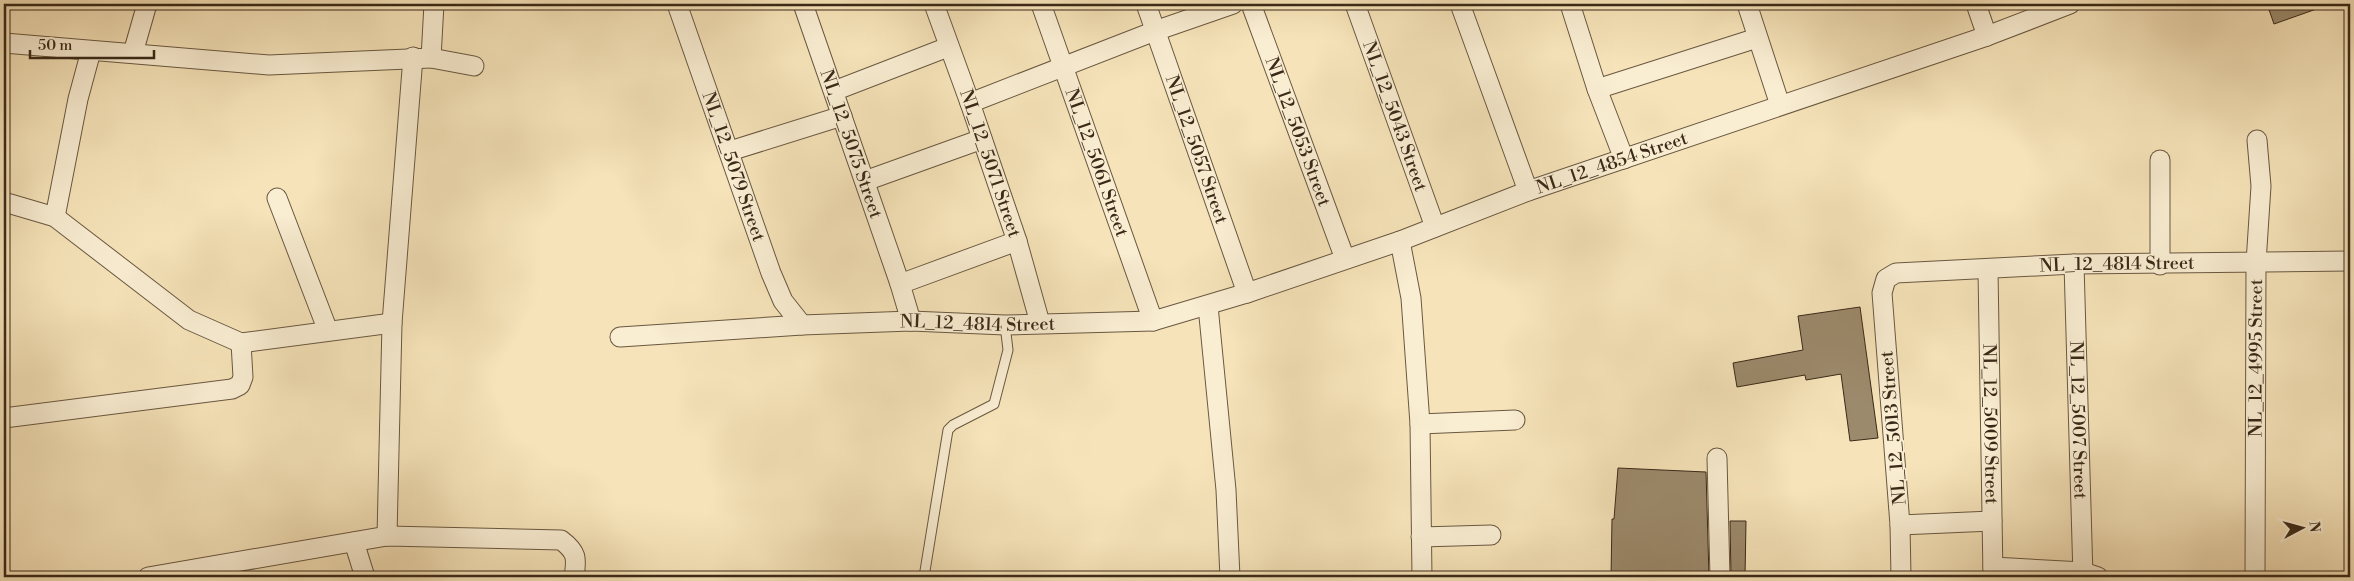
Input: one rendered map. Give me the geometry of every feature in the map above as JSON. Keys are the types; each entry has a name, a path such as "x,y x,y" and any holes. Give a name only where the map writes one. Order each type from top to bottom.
{"street":[{"path":"133,53 146,4"},
{"path":"386,536 392,323 422,57 434,4"},
{"name":"NL_12_5079 Street","path":"677,4 771,274 783,301 802,325"},
{"name":"NL_12_5075 Street","path":"803,4 865,181 911,321"},
{"name":"NL_12_5071 Street","path":"934,4 1017,241 1040,324"},
{"name":"NL_12_5061 Street","path":"1041,4 1153,321"},
{"name":"NL_12_5057 Street","path":"1146,4 1247,294"},
{"path":"970,103 1155,31 1233,4"},
{"name":"NL_12_5053 Street","path":"1251,4 1345,259"},
{"name":"NL_12_5043 Street","path":"1355,4 1435,228"},
{"path":"1460,4 1528,192"},
{"path":"1976,4 1987,36"},
{"name":"NL_12_4854 Street","path":"1153,321 1247,294 1435,228 1528,192 1987,36 2070,4"},
{"path":"1751,5 1758,38 1780,105"},
{"path":"1575,6 1597,89 1624,159"},
{"path":"1597,89 1758,38"},
{"path":"4,43 269,65 422,57 474,66"},
{"path":"834,91 948,47"},
{"path":"55,217 78,99 91,51"},
{"path":"730,152 842,116"},
{"path":"865,181 982,140"},
{"name":"NL_12_4995 Street","path":"2255,577 2256,263 2261,186 2257,140"},
{"path":"2160,160 2160,265"},
{"path":"277,198 328,331"},
{"path":"4,202 55,217 189,320 240,343 392,323"},
{"path":"1400,240 1412,298 1420,424 1422,577"},
{"path":"900,284 1017,241"},
{"name":"NL_12_4814 Street","path":"1886,279 1896,274 2074,264 2160,265 2350,260"},
{"name":"NL_12_5007 Street","path":"2074,264 2088,576"},
{"name":"NL_12_5009 Street","path":"1988,270 1993,572"},
{"name":"NL_12_5013 Street","path":"1886,279 1882,293 1900,525 1901,577"},
{"path":"1208,306 1226,490 1230,577"},
{"name":"NL_12_4814 Street","path":"620,337 802,325 911,321 1005,325 1153,321"},
{"path":"4,418 232,389 240,385 243,377 240,343"},
{"path":"1420,424 1515,420"},
{"path":"1718,458 1720,577"},
{"path":"1900,525 1992,521"},
{"path":"1422,537 1491,535"},
{"path":"160,576 386,536 561,540 572,549 576,563 574,577"},
{"path":"354,542 365,577"},
{"path":"1993,572 2088,576"}],"lane":[{"path":"924,577 948,430 953,425 994,404 1008,350 1005,325"}],"building":[{"path":"2267,4 2324,4 2325,6 2274,24"},
{"path":"1860,307 1878,438 1850,441 1841,374 1806,380 1805,375 1737,387 1733,363 1803,350 1798,316"},
{"path":"1618,468 1706,472 1709,577 1611,577 1612,519 1614,519"},
{"path":"1730,521 1746,521 1745,577 1731,577"}]}
